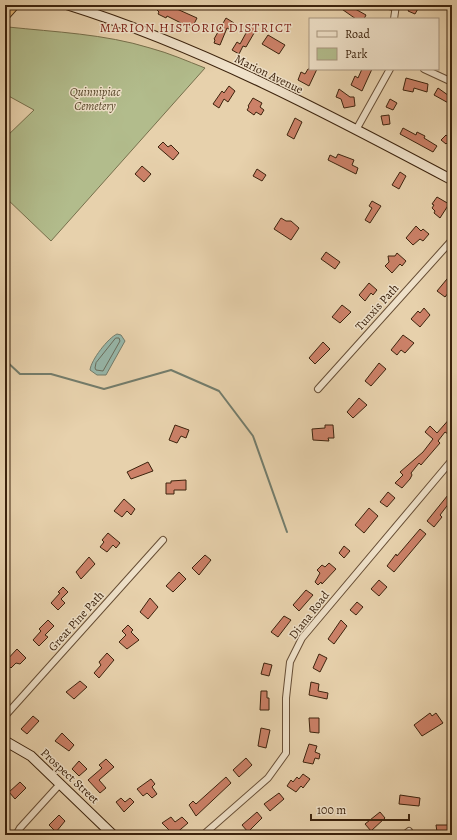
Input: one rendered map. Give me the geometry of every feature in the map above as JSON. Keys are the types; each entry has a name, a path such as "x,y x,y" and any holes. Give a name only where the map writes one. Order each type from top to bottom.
{"highway":[{"path":"5,14 13,5"}],"main road":[{"name":"Marion Avenue","path":"68,5 93,9 184,48 356,130 452,180"},
{"name":"Prospect Street","path":"5,741 31,756 113,835"}],"street":[{"path":"385,5 395,6 394,18"},
{"path":"356,130 389,70"},
{"path":"426,70 452,82"},
{"name":"Tunxis Path","path":"318,389 452,240"},
{"name":"Diana Road","path":"203,835 268,778 286,753 286,698 290,662 302,638 452,460"},
{"name":"Great Pine Path","path":"5,716 163,540"},
{"path":"16,835 20,828 60,784"}],"green space":[{"name":"Quinnipiac Cemetery","path":"8,27 80,34 133,43 178,57 205,68 51,241 5,197 5,138 34,110 5,94 5,34"}],"water":[{"path":"117,334 121,335 125,341 106,375 97,375 90,370 93,361 113,336"}],"building":[{"path":"158,5 168,5 197,18 192,28 180,25 181,23 167,16 166,18 158,14 159,12 156,9"},
{"path":"336,5 348,5 366,15 364,18 355,18"},
{"path":"411,5 419,7 415,14 408,11"},
{"path":"226,18 234,23 231,30 227,28 220,45 214,43 214,39"},
{"path":"251,24 257,28 246,47 243,46 239,54 232,50 237,42 240,44"},
{"path":"268,35 285,45 279,54 262,44"},
{"path":"308,69 317,70 309,86 298,80 301,72 305,74"},
{"path":"362,70 372,70 362,91 351,85 355,76 358,78"},
{"path":"406,78 428,84 427,92 414,88 413,92 403,90"},
{"path":"229,86 235,91 228,102 224,99 219,108 213,104 222,91 224,93"},
{"path":"438,88 452,98 452,105 434,95"},
{"path":"339,89 350,97 354,97 355,106 344,108 341,99 336,97"},
{"path":"253,98 262,103 260,107 264,110 261,115 256,112 254,115 247,110"},
{"path":"390,99 397,103 393,110 386,107"},
{"path":"389,115 390,124 383,125 381,116"},
{"path":"295,118 302,122 294,139 287,135"},
{"path":"403,128 416,135 417,132 425,136 424,138 437,146 433,152 400,134"},
{"path":"446,135 451,139 446,144 441,140"},
{"path":"163,142 168,147 171,145 179,153 173,160 158,147"},
{"path":"338,154 354,160 352,165 358,168 356,174 328,160 330,155 336,158"},
{"path":"142,166 151,174 144,182 135,174"},
{"path":"257,169 266,175 262,181 253,176"},
{"path":"400,172 406,176 399,189 392,185"},
{"path":"437,197 449,204 440,218 434,213 435,211 432,208 434,205 432,204"},
{"path":"372,201 381,206 370,223 365,220 372,208 369,206"},
{"path":"281,218 286,221 291,221 299,228 291,240 274,229"},
{"path":"416,226 421,231 423,229 429,234 423,241 420,239 413,245 406,238"},
{"path":"326,252 340,262 335,269 321,259"},
{"path":"397,253 406,261 402,266 400,264 392,273 385,266 389,262 388,256 395,256"},
{"path":"452,273 452,294 449,292 445,297 437,291"},
{"path":"369,283 377,290 373,295 371,293 365,301 359,295"},
{"path":"342,305 351,312 340,323 332,317"},
{"path":"424,308 430,315 420,327 411,319 418,311 420,313"},
{"path":"403,335 414,343 405,353 401,350 397,355 391,350"},
{"path":"323,342 330,349 315,364 309,358"},
{"path":"379,363 386,369 371,386 365,381"},
{"path":"359,398 367,405 353,418 347,412"},
{"path":"452,416 452,429 448,434 445,432 438,441 440,443 421,465 419,463 411,473 412,475 410,479 402,488 395,483 403,475 400,472 423,452 433,439 425,432 430,426 437,433"},
{"path":"175,425 189,430 186,438 181,436 177,443 169,440"},
{"path":"325,425 333,425 334,438 328,438 329,441 313,440 312,429 325,428"},
{"path":"148,462 153,471 131,479 127,472"},
{"path":"186,480 186,490 174,490 174,494 166,494 166,483 171,483 171,481"},
{"path":"452,490 452,503 450,502 440,515 442,517 434,527 427,521"},
{"path":"388,492 395,498 387,507 380,502"},
{"path":"124,499 135,509 131,515 127,511 122,517 114,511"},
{"path":"369,508 378,516 364,533 355,525"},
{"path":"420,529 426,534 394,572 387,566 396,554 397,556"},
{"path":"108,533 120,543 116,548 113,545 107,552 100,547 104,542 102,540"},
{"path":"344,546 350,551 344,558 339,553"},
{"path":"205,555 211,560 199,575 192,568"},
{"path":"89,557 95,564 81,579 76,572"},
{"path":"329,563 336,569 322,584 321,582 318,585 315,582 320,573 317,570 322,565 325,567"},
{"path":"179,572 186,579 173,592 166,586"},
{"path":"379,580 387,587 379,596 371,589"},
{"path":"63,587 68,592 61,599 65,603 58,610 51,603"},
{"path":"306,590 313,595 299,611 293,605"},
{"path":"150,598 158,607 148,619 140,612"},
{"path":"357,602 363,607 356,615 350,610"},
{"path":"284,616 291,620 278,637 271,632"},
{"path":"48,620 54,626 45,635 48,637 39,646 33,640 41,631 39,629"},
{"path":"341,620 347,626 334,644 328,639"},
{"path":"128,625 133,630 131,632 139,640 127,649 119,642 126,635 122,631"},
{"path":"17,649 26,658 20,664 16,663 11,668 5,662"},
{"path":"107,653 114,660 99,678 94,673 101,665 99,662"},
{"path":"319,654 327,658 320,672 313,668"},
{"path":"264,663 272,665 269,676 261,674"},
{"path":"80,681 87,687 74,699 66,692"},
{"path":"311,682 319,684 318,691 328,693 327,699 309,695"},
{"path":"261,691 267,691 267,698 269,698 269,710 260,710"},
{"path":"430,713 432,716 436,713 443,723 422,736 414,725"},
{"path":"33,716 39,721 27,734 21,729"},
{"path":"309,718 319,718 319,733 310,732"},
{"path":"261,728 270,730 266,748 258,746"},
{"path":"62,733 74,745 69,751 55,741"},
{"path":"309,744 317,746 315,752 320,754 319,759 315,758 313,764 303,762"},
{"path":"246,758 252,765 239,777 233,770"},
{"path":"106,759 114,767 99,780 106,788 100,793 88,780 102,768 99,765"},
{"path":"79,761 87,769 79,776 72,769"},
{"path":"303,774 310,779 303,788 301,786 296,792 287,786 291,780 293,782 297,777 299,779"},
{"path":"226,777 231,783 196,816 189,805 193,801 196,804"},
{"path":"151,779 155,784 152,787 157,794 152,798 147,793 143,796 137,789"},
{"path":"20,782 26,788 15,799 9,792"},
{"path":"279,793 284,799 270,811 264,804"},
{"path":"400,795 420,798 419,806 399,804"},
{"path":"121,798 125,802 130,798 134,802 124,812 116,802"},
{"path":"257,812 262,818 248,832 242,825"},
{"path":"380,812 385,818 371,831 365,824"},
{"path":"59,815 65,821 56,832 49,825"},
{"path":"171,817 175,822 182,817 188,823 174,835 162,823"},
{"path":"436,825 448,825 448,835 440,835 440,832 437,832"}],"waterway":[{"path":"5,360 20,374 51,374 104,389 171,370 219,391 253,436 287,532"}],"district":[{"name":"MARION HISTORIC DISTRICT","path":"196,27"}]}
